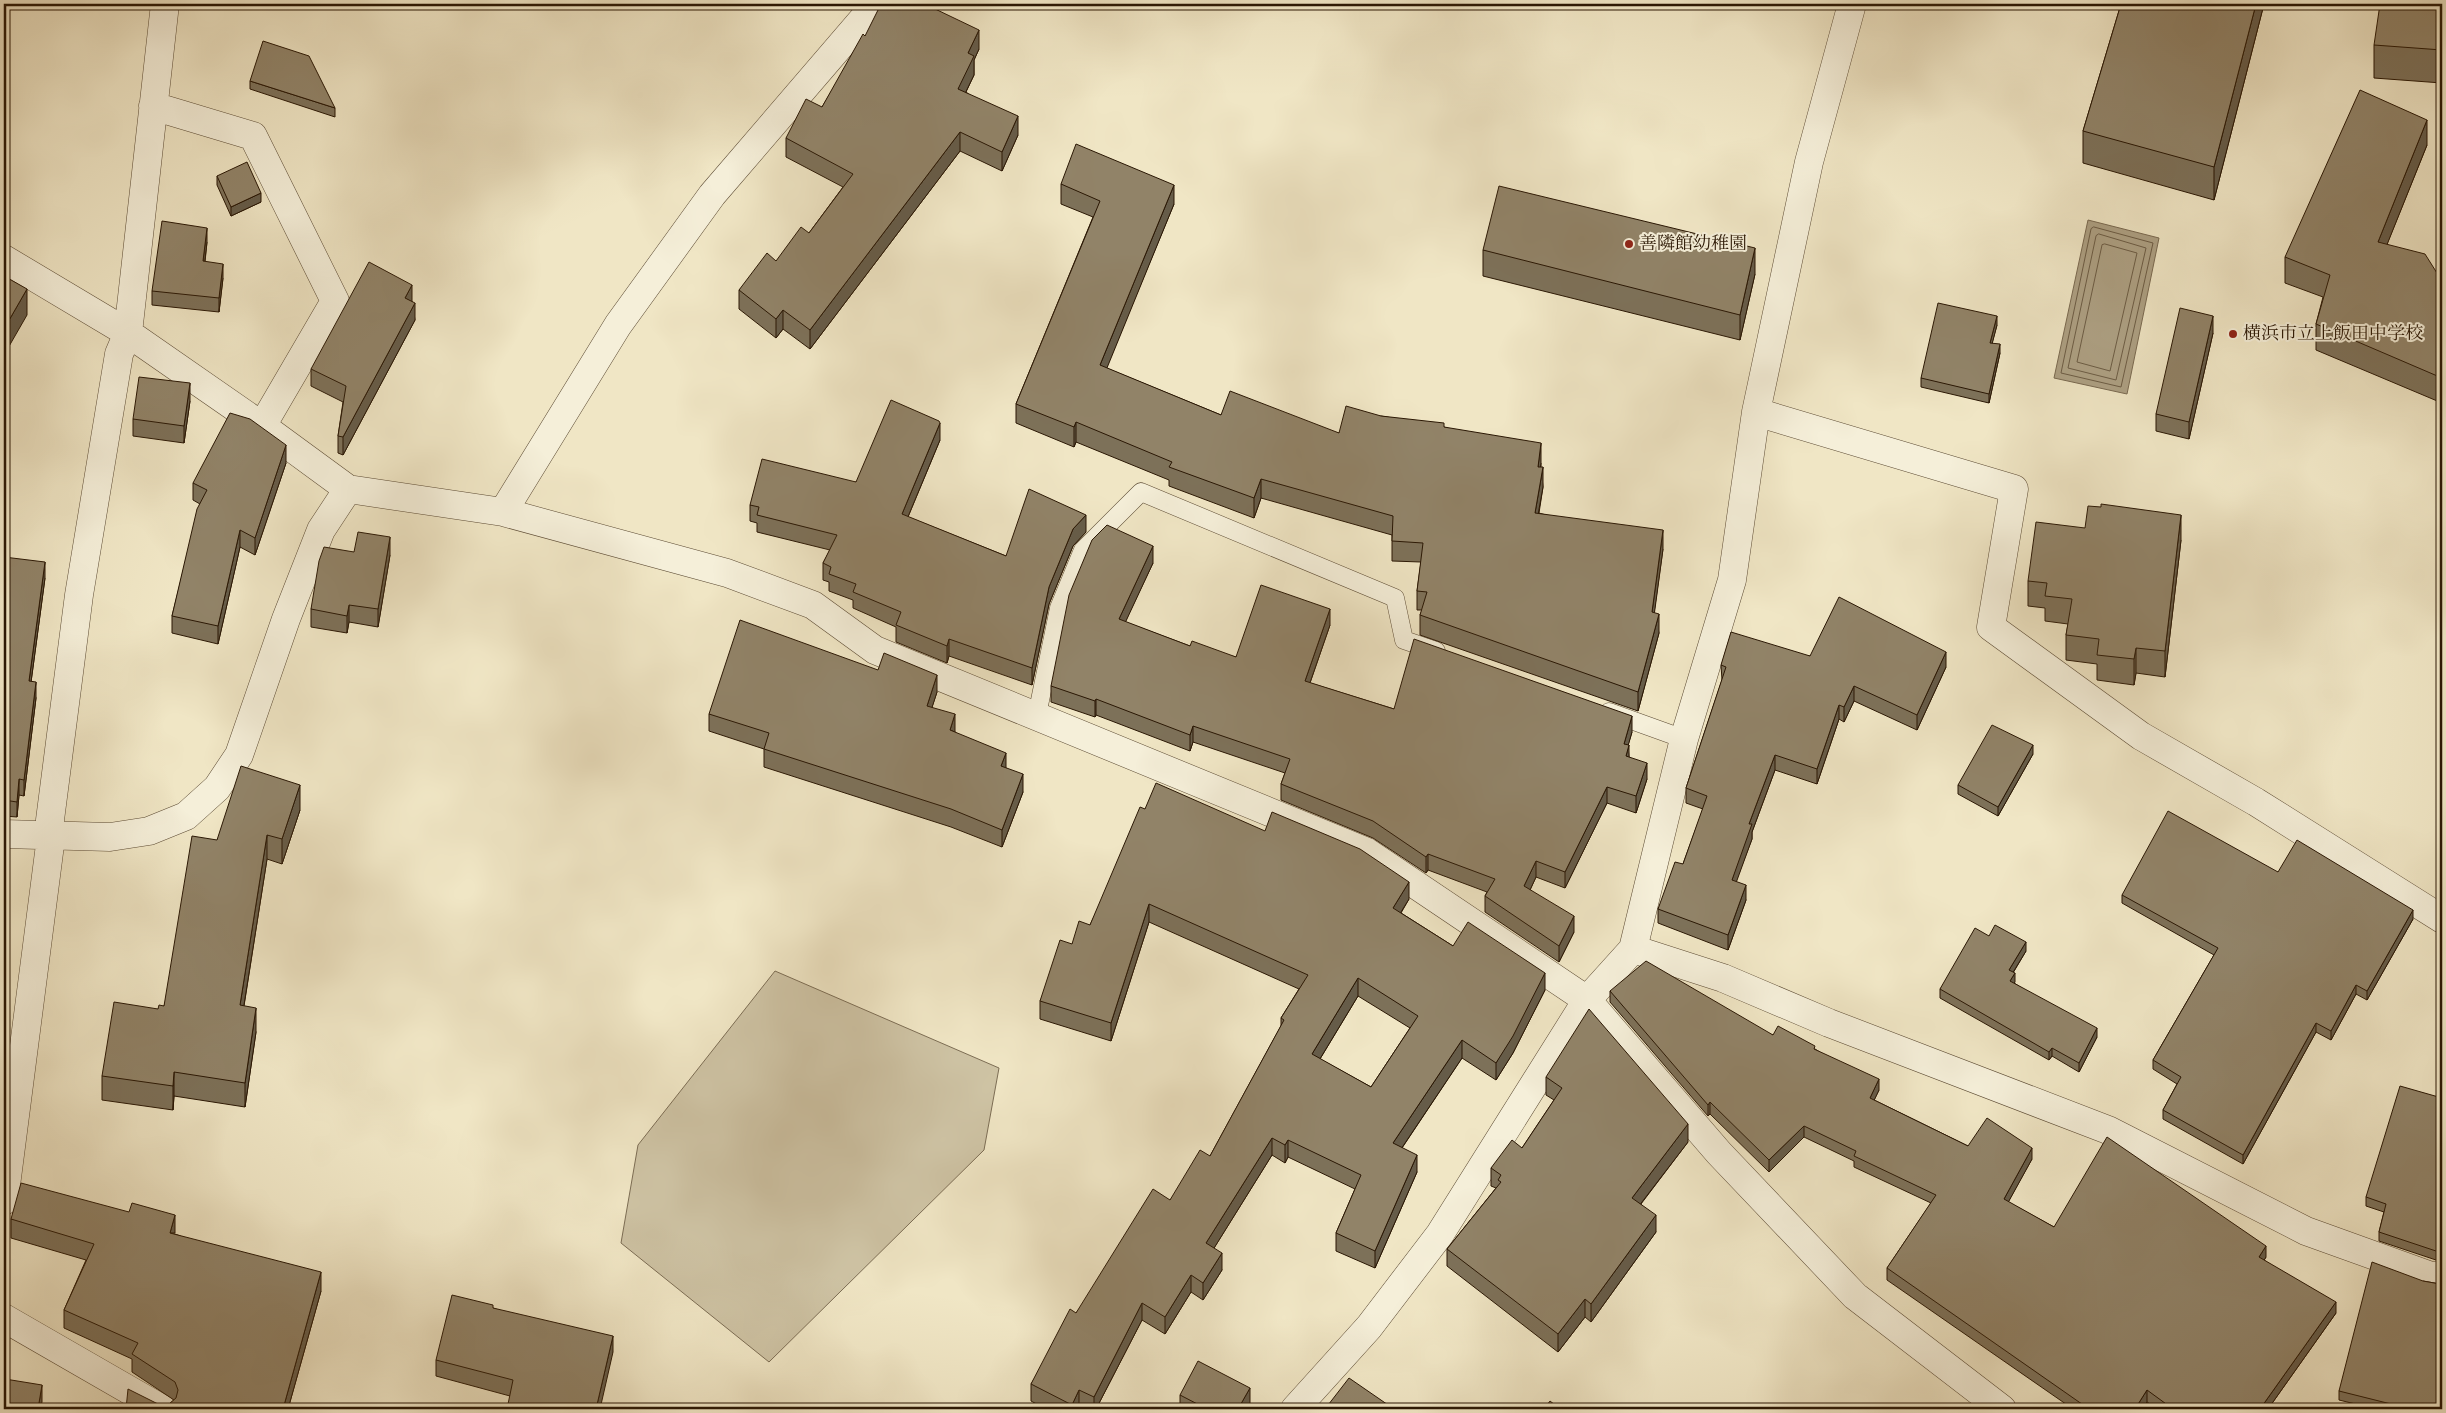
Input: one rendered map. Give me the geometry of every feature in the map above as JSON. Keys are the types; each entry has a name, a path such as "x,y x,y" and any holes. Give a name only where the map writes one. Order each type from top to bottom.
{"street":[{"path":"4,1201 51,837 50,820 79,595 119,354 128,333 165,4"},
{"path":"503,512 618,325 712,195 876,4"},
{"path":"1295,1409 1369,1327 1440,1234 1587,1000 1633,948 1684,739 1732,580 1756,412 1809,162 1852,4"},
{"path":"153,106 253,136 335,301 262,426"},
{"path":"4,259 128,333 262,426 348,489 503,512 727,573 813,605 875,650 1367,852 1587,1000 1719,1153 1855,1296 2002,1409"},
{"path":"1756,412 2014,489 1991,626 2141,736 2256,802 2442,919"},
{"path":"4,834 51,837 110,836 149,831 186,816 217,788 239,755 286,618 321,530 348,489"},
{"path":"1633,948 1723,978 1829,1023 2108,1130 2306,1231 2428,1274 2442,1277"},
{"path":"4,1318 162,1409"}],"lane":[{"path":"1036,715 1059,608 1083,550 1141,492 1395,598 1404,640 1451,656"},
{"path":"1591,706 1684,739"}],"shaded area":[{"path":"775,971 999,1068 984,1150 769,1362 621,1243 638,1145"}],"water":[{"path":"2088,220 2159,238 2127,394 2054,378"}],"building":[{"path":"881,4 932,4 931,7 979,30 968,53 974,56 958,89 1018,116 1002,152 960,132 810,330 783,310 776,319 739,290 767,253 776,261 801,227 809,233 853,174 786,138 806,99 822,107 863,34 865,36"},
{"path":"2121,4 2256,4 2214,167 2083,131"},
{"path":"2380,4 2442,4 2442,50 2374,45"},
{"path":"263,41 309,56 335,108 250,81"},
{"path":"2360,90 2427,120 2378,242 2425,254 2442,281 2442,378 2316,324 2330,275 2285,257"},
{"path":"1076,144 1174,185 1100,365 1221,415 1230,391 1339,433 1346,406 1381,416 1444,423 1444,427 1541,443 1538,467 1543,467 1535,513 1663,530 1652,612 1659,614 1638,692 1420,615 1427,592 1417,591 1423,543 1392,541 1393,516 1261,479 1254,498 1169,467 1172,462 1076,422 1074,427 1016,404 1100,201 1061,184"},
{"path":"247,162 261,193 231,207 217,176"},
{"path":"1499,186 1755,248 1740,315 1483,250"},
{"path":"162,221 207,228 203,261 223,264 219,298 152,291"},
{"path":"369,262 412,285 405,298 415,303 343,437 338,436 346,386 311,369"},
{"path":"4,276 27,289 4,329"},
{"path":"1938,303 1997,316 1990,343 2000,344 1989,394 1921,378"},
{"path":"2180,308 2213,316 2189,422 2156,414"},
{"path":"139,377 190,383 184,426 133,419"},
{"path":"891,400 940,423 902,514 1006,556 1029,489 1086,515 1073,529 1049,587 1032,668 949,639 947,646 896,625 901,612 853,592 856,584 829,574 831,567 823,563 837,535 757,515 759,507 750,505 762,459 856,482"},
{"path":"230,413 250,419 286,445 255,538 240,530 218,626 172,616 197,509 207,490 193,483"},
{"path":"2101,504 2181,515 2165,651 2136,648 2134,659 2097,655 2099,639 2066,635 2072,599 2045,596 2047,583 2028,581 2036,522 2085,528 2088,506 2101,507"},
{"path":"1107,525 1153,546 1119,619 1190,646 1192,641 1236,657 1261,585 1330,609 1305,681 1394,709 1414,639 1632,716 1624,744 1629,745 1626,756 1647,763 1636,796 1607,787 1565,872 1536,861 1524,886 1574,916 1559,946 1485,896 1495,879 1428,854 1426,857 1373,821 1281,784 1290,759 1193,726 1190,735 1096,699 1095,701 1051,686 1069,595 1092,540"},
{"path":"358,532 390,537 378,609 349,605 347,616 311,609 319,561 324,547 354,552"},
{"path":"4,557 45,562 29,681 36,682 24,780 19,779 17,802 4,800"},
{"path":"1839,597 1946,652 1917,715 1854,686 1844,707 1839,705 1817,769 1775,755 1749,824 1752,824 1732,880 1746,885 1728,935 1658,909 1675,862 1683,864 1707,796 1686,788 1726,667 1721,665 1731,632 1810,656"},
{"path":"740,620 878,670 884,653 937,675 927,706 955,714 950,730 1006,753 1001,766 1023,774 1002,830 951,809 764,749 769,733 709,714"},
{"path":"1992,725 2033,745 1998,807 1958,785"},
{"path":"241,766 300,785 282,839 267,835 240,1005 256,1008 245,1083 174,1072 173,1086 102,1076 114,1002 158,1009 159,1005 164,1006 192,836 217,840"},
{"path":"1156,783 1265,831 1272,812 1360,849 1409,882 1393,908 1453,946 1468,922 1545,973 1513,1036 1496,1063 1462,1040 1393,1143 1417,1155 1375,1251 1336,1233 1361,1175 1288,1140 1285,1145 1272,1138 1206,1243 1222,1253 1203,1283 1191,1275 1165,1317 1142,1303 1094,1397 1079,1390 1072,1405 1031,1384 1070,1309 1076,1313 1153,1189 1170,1200 1200,1150 1210,1156 1284,1020 1281,1018 1308,975 1149,904 1111,1023 1040,1001 1060,940 1072,944 1079,921 1090,925 1140,807 1145,809","holes":["1358,978 1418,1016 1371,1087 1312,1054"]},
{"path":"2168,811 2278,872 2297,840 2413,910 2367,991 2356,985 2331,1031 2316,1023 2243,1155 2163,1110 2181,1077 2153,1060 2218,948 2122,895"},
{"path":"1995,925 2026,942 2009,970 2015,973 2010,981 2097,1028 2079,1063 2052,1048 2049,1052 1940,989 1975,928 1989,936"},
{"path":"1646,961 1773,1035 1778,1026 1815,1046 1814,1049 1879,1079 1870,1098 1968,1146 1987,1118 2032,1148 2004,1199 2054,1227 2107,1137 2266,1246 2259,1257 2336,1302 2260,1409 2173,1409 2147,1390 2135,1409 2089,1409 1887,1268 1936,1195 1854,1156 1856,1151 1804,1126 1769,1160 1710,1102 1708,1105 1610,991"},
{"path":"1589,1009 1688,1124 1632,1198 1656,1215 1591,1304 1585,1299 1558,1334 1447,1249 1501,1182 1498,1180 1501,1175 1491,1168 1512,1140 1522,1148 1562,1088 1546,1077"},
{"path":"2400,1086 2442,1098 2442,1253 2379,1232 2386,1204 2366,1197"},
{"path":"21,1183 129,1212 132,1203 175,1215 170,1233 321,1272 283,1409 126,1409 128,1389 162,1406 169,1404 176,1398 178,1390 175,1382 132,1354 138,1343 64,1310 94,1244 11,1219"},
{"path":"2372,1262 2423,1281 2442,1283 2442,1409 2392,1409 2395,1405 2339,1391"},
{"path":"452,1295 493,1305 493,1308 613,1336 596,1409 507,1409 513,1380 436,1360"},
{"path":"1198,1361 1250,1388 1238,1409 1207,1409 1180,1395"},
{"path":"1349,1378 1394,1409 1325,1409"},
{"path":"5,1379 42,1385 38,1409 4,1409"},
{"path":"1550,1401 1560,1409 1544,1409"}],"place":[{"name":"善隣館幼稚園","path":"1629,244"},
{"name":"横浜市立上飯田中学校","path":"2233,334"}]}
